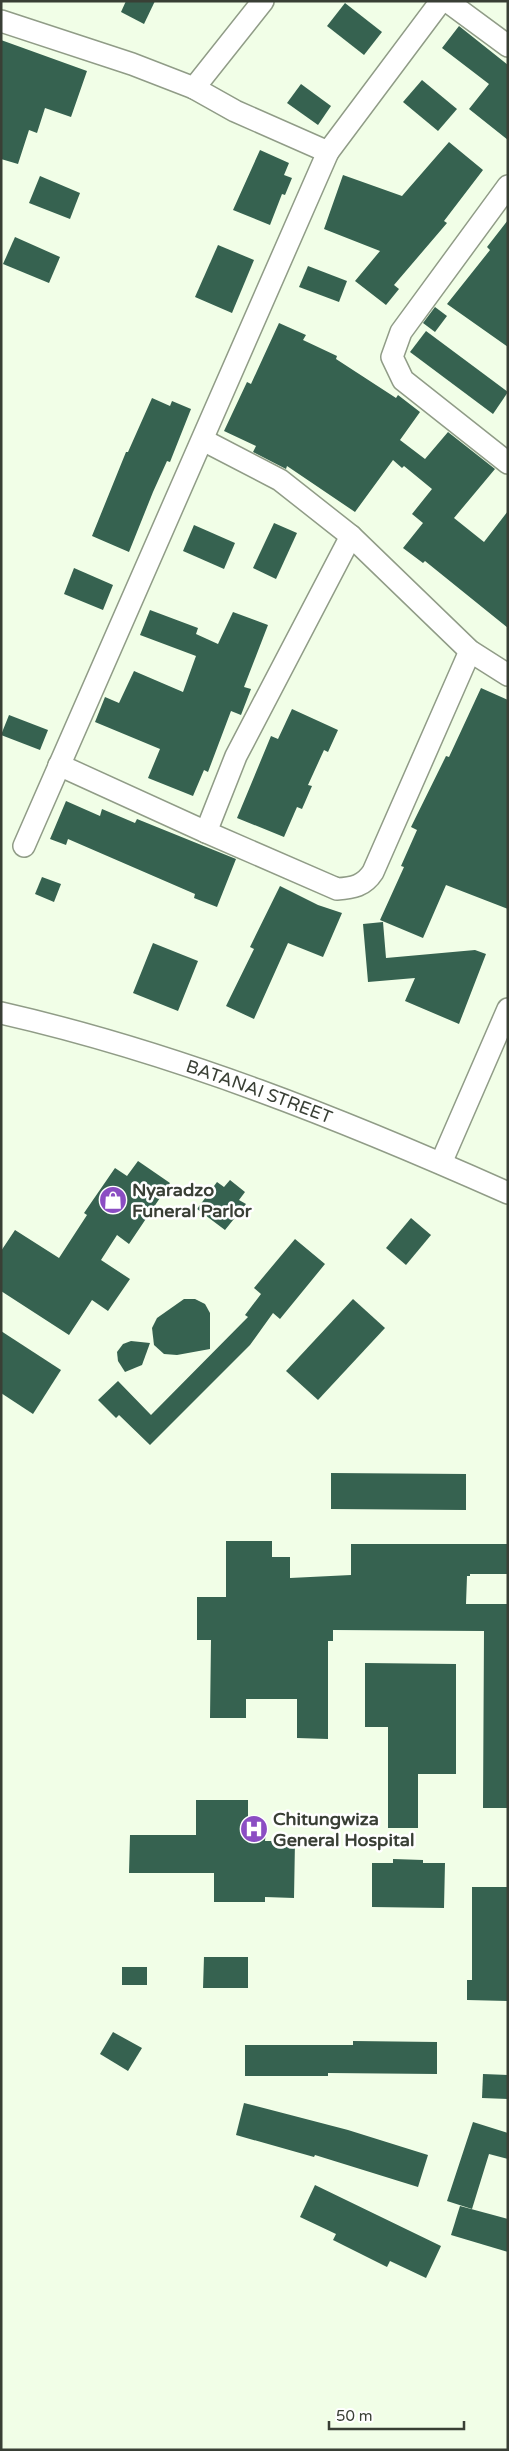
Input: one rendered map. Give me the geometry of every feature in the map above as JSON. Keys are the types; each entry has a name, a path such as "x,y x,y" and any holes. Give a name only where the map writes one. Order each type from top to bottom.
{"street":[{"path":"194,88 263,1"},
{"path":"24,846 328,152 441,1"},
{"path":"446,1 508,46"},
{"path":"1,21 132,64 194,88 235,111 328,152"},
{"path":"506,458 403,380 392,357 401,332 508,186"},
{"path":"203,440 280,480 351,536 470,652 508,675"},
{"path":"206,832 236,756 351,536"},
{"path":"59,764 206,832 337,889 362,884 373,872 470,652"},
{"path":"441,1163 508,1009"},
{"name":"BATANAI STREET","path":"1,1013 220,1076 328,1116 508,1193"}],"building":[{"path":"126,1 155,1 144,24 121,12"},
{"path":"345,3 382,32 364,55 327,26"},
{"path":"459,26 508,65 508,140 469,109 489,84 442,48"},
{"path":"1,40 87,71 71,117 45,108 37,133 29,130 18,164 1,159"},
{"path":"422,80 457,109 438,131 403,102"},
{"path":"301,84 331,106 318,125 287,103"},
{"path":"449,142 483,170 444,221 447,223 394,285 399,289 386,305 355,281 380,251 324,229 343,175 402,196"},
{"path":"260,150 289,163 284,175 292,178 285,195 282,194 270,225 233,210"},
{"path":"40,176 80,193 70,219 29,203"},
{"path":"508,220 508,347 447,304 490,250 487,247"},
{"path":"15,237 60,257 49,283 3,264"},
{"path":"218,245 254,260 232,313 195,297"},
{"path":"308,266 347,281 339,302 299,287"},
{"path":"435,307 447,316 435,332 423,323"},
{"path":"279,323 306,335 303,340 337,356 336,359 396,398 398,395 420,412 400,440 425,459 448,432 495,469 454,518 484,542 508,511 508,628 425,561 423,563 403,548 423,523 412,514 432,489 404,466 402,468 393,460 355,512 287,466 286,469 253,452 256,446 224,431 247,382 251,384"},
{"path":"426,331 508,392 493,414 410,352"},
{"path":"152,398 170,406 172,401 191,409 170,462 167,461 153,492 129,552 92,536 126,452 128,452"},
{"path":"274,523 297,533 276,579 253,568"},
{"path":"194,525 235,543 224,569 183,551"},
{"path":"74,568 113,585 103,610 64,594"},
{"path":"150,610 198,628 196,634 218,644 233,612 268,625 244,687 251,689 241,715 231,711 208,772 204,770 193,796 148,778 160,749 95,722 105,697 119,703 134,671 183,692 196,656 140,635"},
{"path":"481,688 508,700 508,909 446,885 423,938 380,920 404,867 401,866 417,830 411,827 446,756 449,757"},
{"path":"292,709 338,730 328,752 324,750 308,785 312,786 302,809 297,807 284,837 237,818 271,736 278,739"},
{"path":"9,715 48,730 40,750 1,735"},
{"path":"66,801 100,816 102,809 135,823 137,819 236,859 217,907 194,898 195,894 68,839 66,845 50,839"},
{"path":"42,877 61,884 54,902 35,894"},
{"path":"280,886 318,905 342,913 323,957 288,943 254,1019 226,1006 254,949 250,947"},
{"path":"383,922 386,958 475,950 486,954 459,1024 405,1001 415,978 368,982 363,924"},
{"path":"153,943 198,961 178,1011 133,993"},
{"path":"138,1161 170,1183 129,1244 117,1235 101,1260 130,1279 108,1311 92,1300 69,1335 1,1291 1,1251 15,1230 59,1258 87,1215 84,1213 115,1168 127,1176"},
{"path":"230,1180 245,1192 239,1200 246,1204 225,1230 197,1209 217,1182 224,1187"},
{"path":"411,1218 431,1235 406,1265 386,1248"},
{"path":"295,1239 325,1264 280,1319 273,1313 250,1345 150,1445 119,1415 116,1418 98,1400 118,1381 151,1415 248,1317 245,1315 261,1294 254,1288"},
{"path":"184,1299 195,1299 205,1304 210,1313 210,1349 177,1355 164,1354 154,1345 152,1328 157,1318"},
{"path":"353,1299 385,1328 318,1400 286,1371"},
{"path":"1,1331 61,1370 33,1414 1,1393"},
{"path":"131,1341 150,1343 142,1365 125,1372 118,1361 117,1352 123,1344"},
{"path":"331,1473 466,1474 466,1510 331,1509"},
{"path":"226,1541 272,1541 272,1557 290,1557 290,1578 351,1575 351,1544 508,1544 508,1574 470,1574 470,1576 467,1576 466,1604 508,1604 508,1808 483,1808 484,1631 333,1630 333,1641 328,1641 328,1739 297,1738 297,1699 246,1699 246,1718 210,1718 211,1640 197,1640 197,1597 226,1597"},
{"path":"365,1663 456,1664 456,1774 418,1774 418,1828 388,1828 388,1727 365,1727"},
{"path":"196,1800 248,1800 248,1830 266,1830 265,1841 295,1841 294,1898 265,1897 265,1902 214,1902 214,1873 129,1873 130,1835 196,1835"},
{"path":"393,1859 423,1860 423,1863 445,1863 444,1908 372,1907 372,1863 393,1863"},
{"path":"472,1887 508,1887 508,2001 467,2000 467,1980 472,1980"},
{"path":"204,1957 248,1957 248,1988 203,1988"},
{"path":"122,1967 147,1967 147,1985 122,1985"},
{"path":"113,2032 142,2048 128,2071 100,2054"},
{"path":"353,2041 437,2042 437,2074 328,2073 328,2076 245,2076 245,2045 353,2045"},
{"path":"483,2074 508,2075 508,2099 482,2098"},
{"path":"244,2103 348,2130 428,2155 418,2187 315,2155 314,2157 236,2135"},
{"path":"473,2122 508,2133 508,2159 489,2154 472,2209 447,2201"},
{"path":"315,2185 441,2246 426,2278 390,2261 387,2267 333,2240 336,2234 300,2217"},
{"path":"460,2206 508,2219 508,2252 451,2235"}],"place":[{"name":"Nyaradzo Funeral Parlor","path":"113,1200"},
{"name":"Chitungwiza General Hospital","path":"254,1829"}]}
